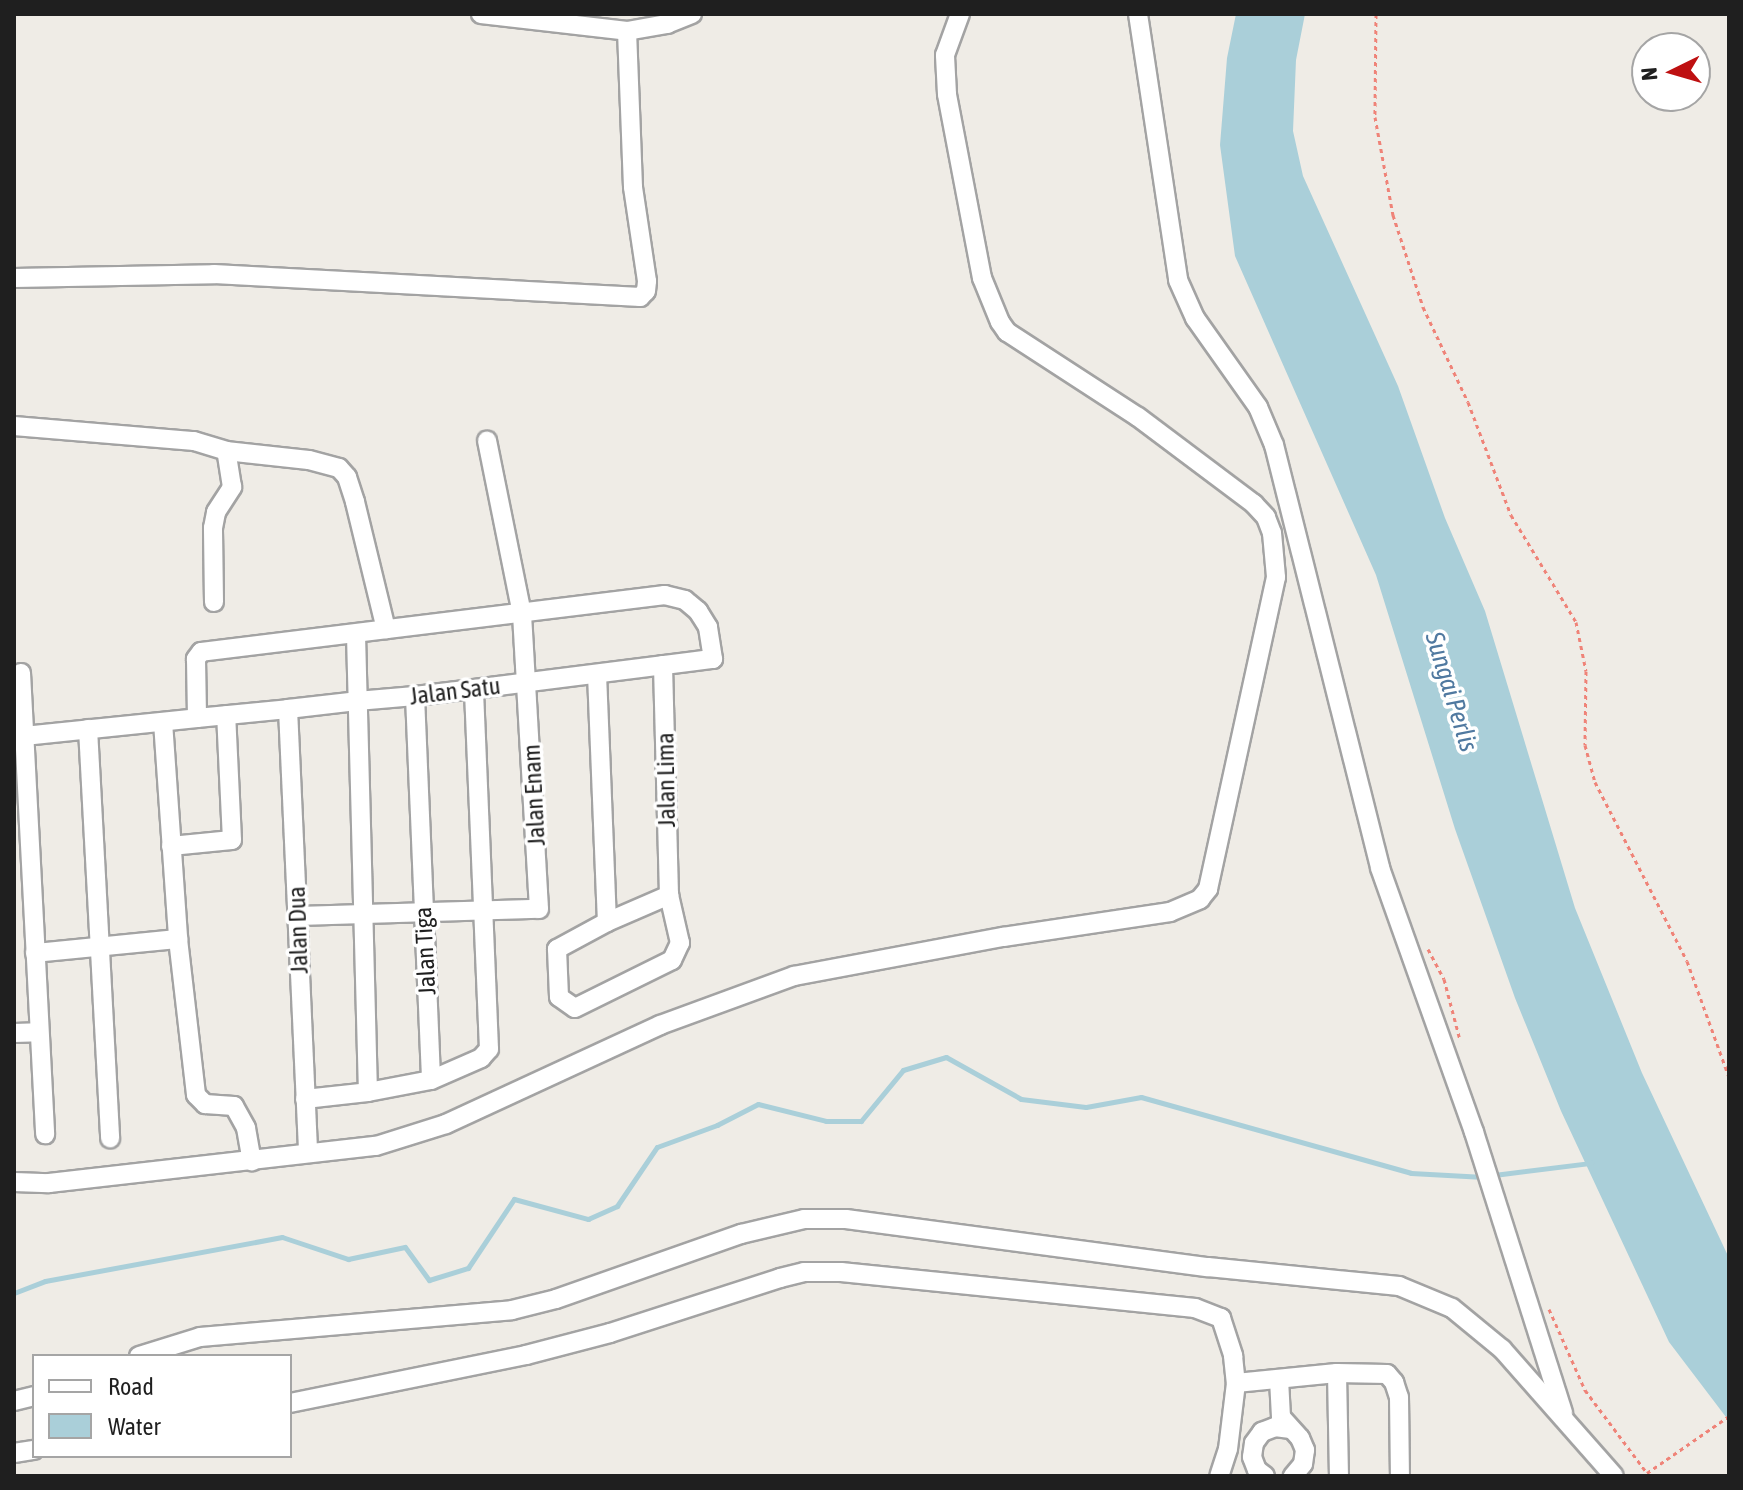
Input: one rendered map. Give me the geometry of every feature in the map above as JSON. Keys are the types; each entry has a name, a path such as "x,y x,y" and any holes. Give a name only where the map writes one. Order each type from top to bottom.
{"street":[{"path":"481,14 627,31 667,24 692,14"},
{"path":"14,1182 49,1183 376,1146 446,1124 660,1025 794,976 988,940 1170,912 1193,905 1208,889 1276,577 1272,533 1266,517 1254,504 1138,417 1007,332 1000,322 982,278 947,94 945,55 960,14"},
{"path":"1138,14 1178,280 1195,318 1258,407 1274,445 1380,868 1474,1132 1566,1424"},
{"path":"14,278 214,274 640,297 646,291 647,281 633,187 627,31"},
{"path":"14,426 194,441 226,451 309,460 339,468 347,477 355,502 386,629"},
{"name":"Jalan Enam","path":"484,912 539,909 529,682 522,614 487,441"},
{"path":"214,602 213,528 216,512 232,487 226,451"},
{"name":"Jalan Satu","path":"24,736 415,696 713,659 708,627 698,611 685,600 665,595 522,614"},
{"path":"197,718 196,659 201,652 522,614"},
{"path":"356,635 368,1092"},
{"name":"Jalan Lima","path":"663,665 669,895"},
{"path":"21,673 45,1134"},
{"path":"597,674 607,922"},
{"path":"305,1099 368,1092 431,1080 481,1058 489,1049 474,689"},
{"name":"Jalan Tiga","path":"415,696 431,1080"},
{"name":"Jalan Dua","path":"288,709 308,1152"},
{"path":"171,846 232,840 226,715"},
{"path":"163,722 178,939 196,1095 205,1104 234,1106 246,1128 252,1161"},
{"path":"88,729 110,1138"},
{"path":"669,895 680,943 672,960 575,1008 559,997 557,949 607,922 669,895"},
{"path":"298,916 484,912"},
{"path":"35,953 178,939"},
{"path":"14,1033 38,1032"},
{"path":"146,1354 212,1336 512,1310 556,1299 741,1234 804,1219 846,1219 1208,1267 1399,1286 1433,1297 1502,1349 1614,1476"},
{"path":"292,1403 526,1355 610,1333 804,1272 841,1272 1004,1286 1195,1308 1221,1318 1233,1356 1234,1376 1228,1449 1219,1476"},
{"path":"1234,1376 1273,1379 1380,1372 1394,1382 1399,1397 1400,1476"},
{"path":"1337,1373 1339,1476"},
{"path":"1273,1379 1281,1417 1300,1438 1305,1450 1303,1464 1293,1476"},
{"path":"1265,1476 1257,1470 1252,1457 1254,1443 1269,1420 1273,1379"},
{"path":"1262,1432 1275,1427 1289,1429"}],"path":[{"path":"1376,14 1375,117 1393,215 1423,307 1468,402 1511,515 1576,622 1586,671 1585,745 1595,782 1687,961 1729,1077"},
{"path":"1424,941 1444,979 1464,1053"},
{"path":"1548,1307 1585,1390 1648,1474 1698,1435 1729,1416"}],"water":[{"name":"Sungai Perlis","path":"1236,14 1305,14 1296,60 1293,131 1303,176 1398,386 1445,518 1485,611 1575,908 1642,1073 1729,1258 1729,1421 1669,1342 1561,1111 1515,998 1455,829 1376,575 1235,256 1220,145 1227,58"}],"waterway":[{"path":"14,1293 45,1281 282,1237 348,1259 405,1247 429,1280 468,1268 514,1199 588,1219 617,1206 657,1147 717,1125 758,1104 826,1121 861,1121 903,1070 946,1057 1021,1099 1086,1107 1141,1097 1411,1173 1484,1177"},
{"path":"1494,1175 1591,1163"}]}
